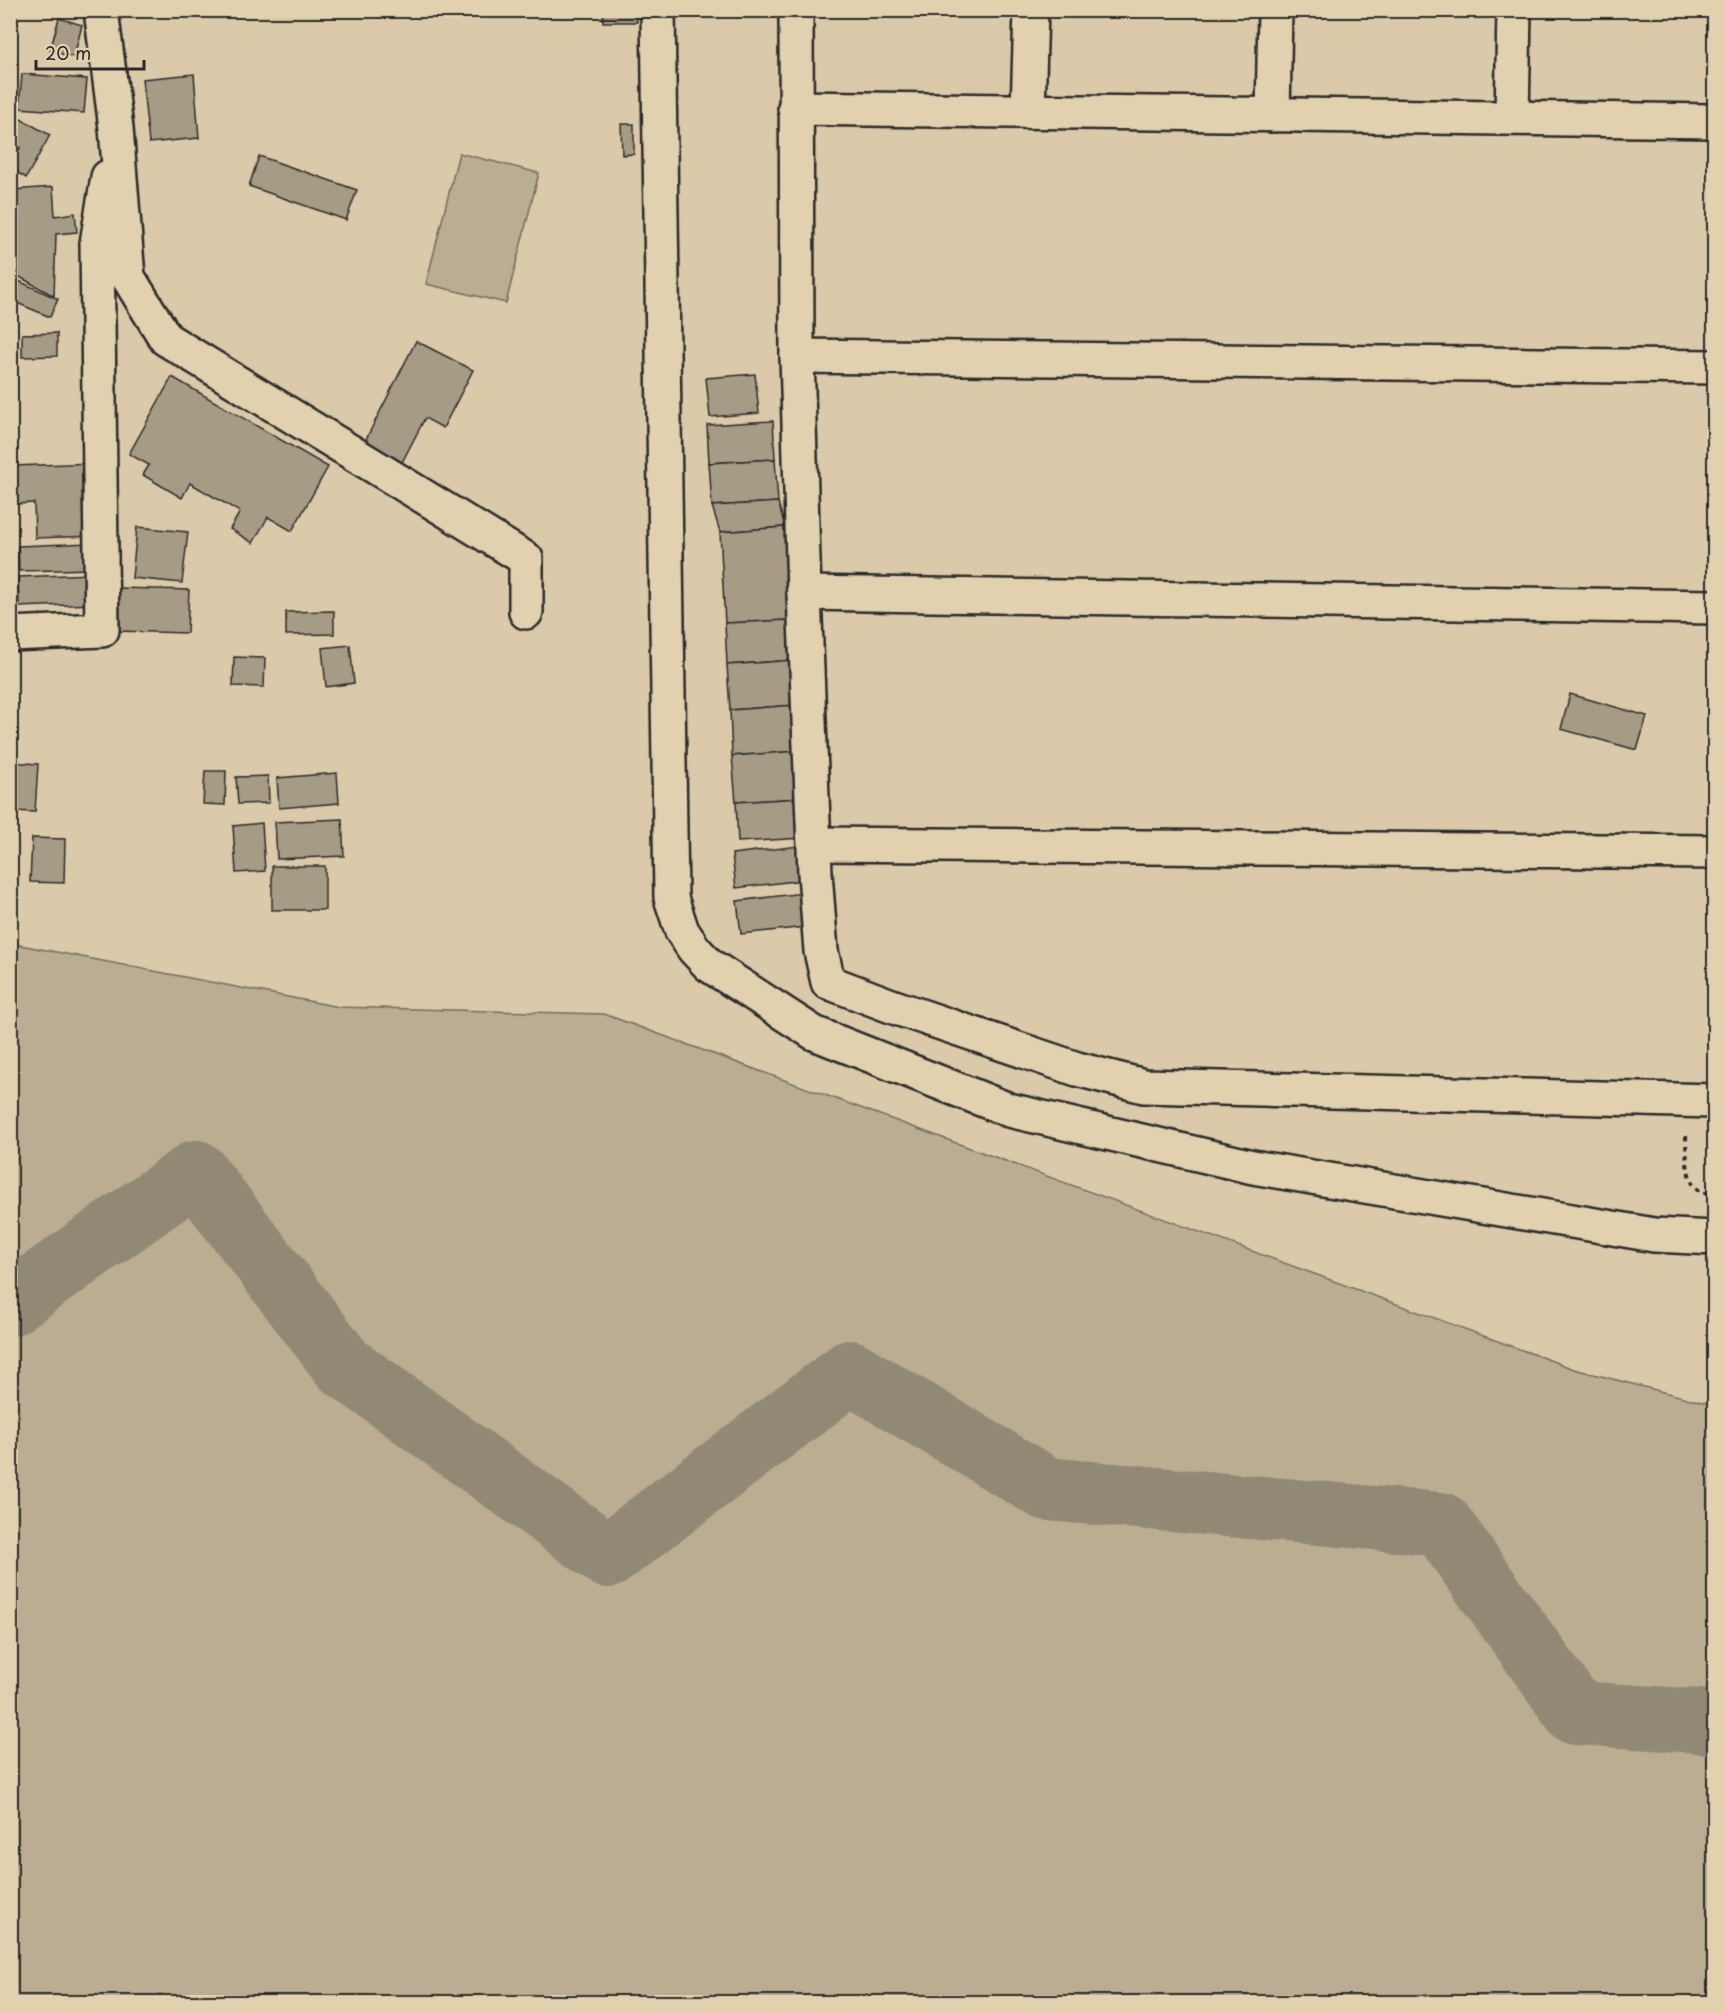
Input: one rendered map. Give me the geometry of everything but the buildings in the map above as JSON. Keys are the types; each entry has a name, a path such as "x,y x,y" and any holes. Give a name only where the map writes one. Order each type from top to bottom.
{"street":[{"path":"101,10 116,128 128,277 166,339 526,559 526,612"},
{"path":"658,10 671,898 682,931 694,949 709,965 814,1033 1009,1110 1253,1167 1654,1235 1714,1238"},
{"path":"796,10 797,356 804,593 821,951 828,982 894,1007 1077,1069 1144,1086 1699,1100"},
{"path":"1028,111 1030,10"},
{"path":"1273,115 1275,10"},
{"path":"1512,118 1514,10"},
{"path":"795,108 1714,121"},
{"path":"10,634 102,630 97,243 116,128"},
{"path":"797,356 1714,367"},
{"path":"804,593 1714,607"},
{"path":"815,844 1714,852"}],"path":[{"path":"1699,1100 1688,1176 1700,1190 1714,1194"}],"shaded area":[{"path":"459,153 539,173 506,303 426,284"},
{"path":"10,943 339,1007 604,1014 1574,1369 1714,1405 1714,2002 11,2002"}],"waterway":[{"path":"10,1304 196,1172 343,1365 608,1556 850,1372 1047,1489 1441,1524 1576,1713 1714,1722"}]}
